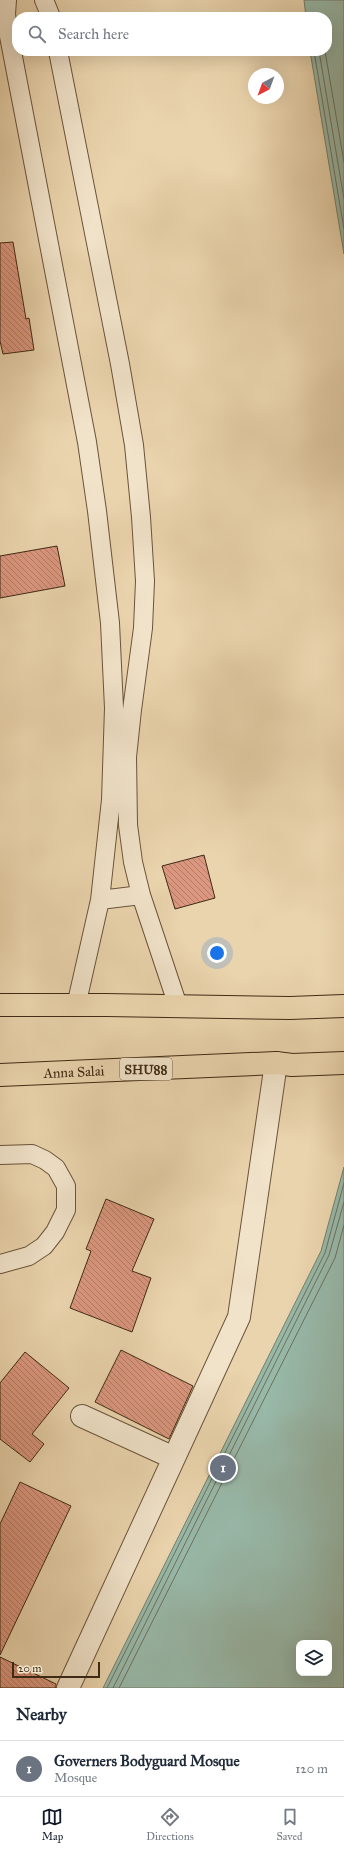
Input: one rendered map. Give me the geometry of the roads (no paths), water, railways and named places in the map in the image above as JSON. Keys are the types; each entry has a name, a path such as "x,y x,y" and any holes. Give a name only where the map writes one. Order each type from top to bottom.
{"main road":[{"path":"0,1005 290,1008 344,1006"},
{"name":"SHU88","path":"284,1064 344,1063"},
{"name":"Anna Salai","path":"0,1075 284,1064"}],"street":[{"path":"68,1688 239,1317 284,1064"},
{"path":"82,1416 174,1458"}],"lane":[{"path":"7,0 6,14 12,52"},
{"path":"44,0 49,12"},
{"path":"13,56 87,442 98,511 110,623 114,708 111,800 100,900 76,1006"},
{"path":"59,56 120,364 134,445 142,517 145,581 143,628 127,757 128,825 133,862 142,896 178,1006"},
{"path":"112,660 139,657"},
{"path":"100,900 142,896"},
{"path":"0,1156 32,1154 45,1160 56,1168 66,1186 66,1210 54,1232 44,1246 29,1256 0,1264"}],"water":[{"path":"304,0 344,0 344,254 311,56 332,56 332,12 305,12"},
{"path":"344,1167 344,1688 103,1688 321,1251"}],"place":[{"name":"Governers Bodyguard Mosque","path":"223,1468"}]}
